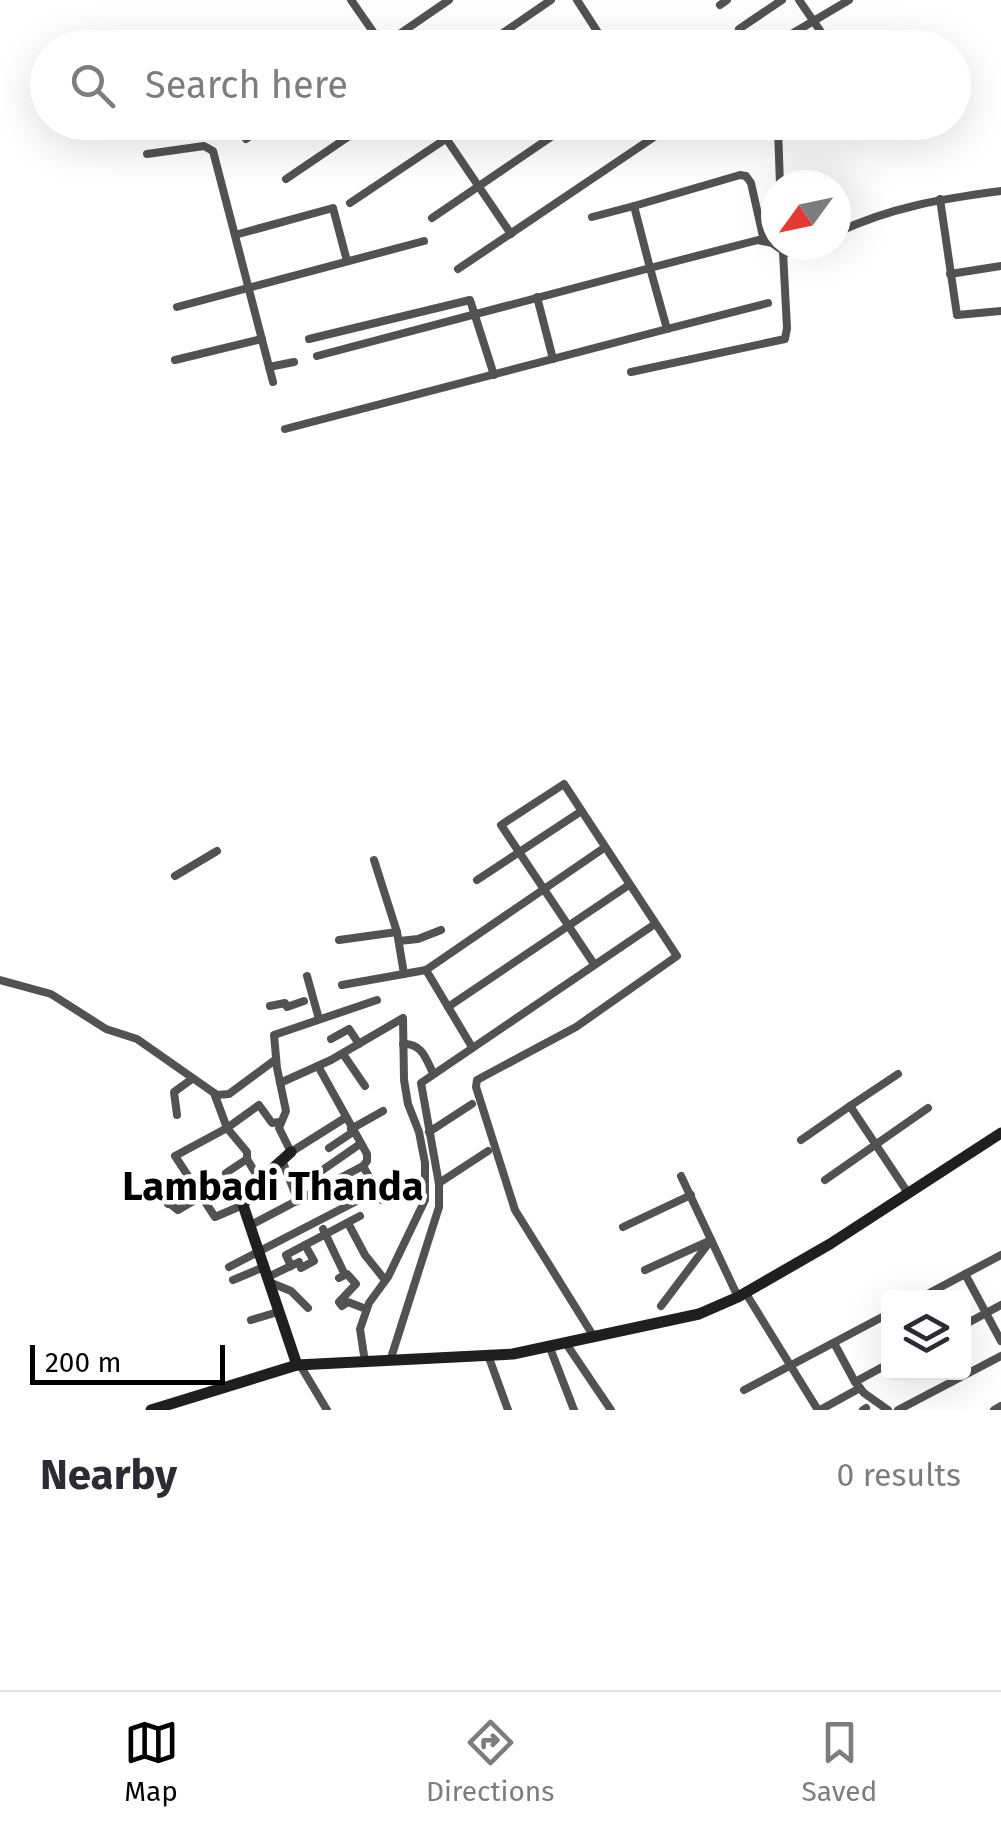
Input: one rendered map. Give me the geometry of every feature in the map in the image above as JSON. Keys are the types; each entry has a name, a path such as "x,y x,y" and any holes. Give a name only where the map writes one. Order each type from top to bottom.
{"main road":[{"path":"151,1410 299,1365 550,1348 699,1314 741,1295 830,1244 1001,1133"},
{"path":"286,1156 260,1180 244,1206 299,1365"}],"street":[{"path":"352,0 371,30"},
{"path":"406,30 449,0"},
{"path":"507,30 551,0"},
{"path":"577,0 596,30"},
{"path":"739,29 782,0"},
{"path":"799,0 819,30"},
{"path":"798,30 849,0"},
{"path":"286,179 343,140"},
{"path":"350,203 446,140 510,234"},
{"path":"432,218 547,140"},
{"path":"458,269 650,140"},
{"path":"778,140 779,170"},
{"path":"146,154 210,148 273,382"},
{"path":"592,218 740,174 746,176 761,229"},
{"path":"851,226 940,199 1001,191"},
{"path":"940,199 957,315 1001,311"},
{"path":"634,206 667,329"},
{"path":"235,234 333,208 347,261"},
{"path":"177,306 424,241"},
{"path":"317,356 761,241"},
{"path":"631,372 785,339 788,260"},
{"path":"950,274 1001,266"},
{"path":"537,298 554,359"},
{"path":"308,339 464,299 472,301 494,375"},
{"path":"286,429 768,302"},
{"path":"174,360 262,339"},
{"path":"269,367 294,362"},
{"path":"594,964 502,824 564,784 677,956 576,1027 477,1080 476,1087 515,1210 595,1339"},
{"path":"477,880 577,814"},
{"path":"342,985 426,970 601,850"},
{"path":"175,876 217,851"},
{"path":"374,860 398,936 404,974"},
{"path":"448,1007 626,887"},
{"path":"390,1361 439,1207 421,1083 652,926"},
{"path":"338,940 398,936 418,940 441,930"},
{"path":"426,970 472,1047"},
{"path":"306,976 318,1020"},
{"path":"0,980 51,994 106,1030 137,1039 223,1096 276,1060"},
{"path":"244,1206 215,1218 175,1156 227,1128 259,1105 272,1124 279,1122 286,1112 274,1035 377,1000"},
{"path":"270,1006 285,1002 287,1007 304,1001"},
{"path":"280,1083 343,1054 403,1018 408,1104 425,1163 425,1200 386,1280 366,1309 360,1329 364,1362"},
{"path":"331,1039 350,1029 358,1044"},
{"path":"404,1044 420,1048 433,1074"},
{"path":"343,1054 366,1086"},
{"path":"249,1226 363,1166 368,1157 318,1066"},
{"path":"802,1140 898,1074"},
{"path":"176,1115 174,1092 192,1079"},
{"path":"214,1093 227,1128 247,1152 260,1180"},
{"path":"324,1104 336,1098"},
{"path":"429,1132 472,1104"},
{"path":"850,1106 908,1193"},
{"path":"825,1180 928,1108"},
{"path":"329,1148 383,1110"},
{"path":"286,1156 346,1118"},
{"path":"279,1122 298,1201"},
{"path":"332,1125 340,1140"},
{"path":"321,1189 314,1176 360,1144"},
{"path":"438,1182 488,1151"},
{"path":"226,1173 247,1159"},
{"path":"363,1166 382,1200"},
{"path":"682,1176 741,1295 792,1364 817,1408"},
{"path":"230,1267 376,1191"},
{"path":"168,1203 197,1193"},
{"path":"622,1227 690,1195"},
{"path":"291,1266 286,1255 360,1216"},
{"path":"320,1221 342,1276 356,1284 339,1302 342,1306 348,1302 366,1309"},
{"path":"348,1222 365,1255 386,1280"},
{"path":"645,1270 711,1240"},
{"path":"661,1306 711,1240"},
{"path":"233,1280 267,1275 298,1262 302,1268 314,1262 305,1245"},
{"path":"935,1290 1001,1255"},
{"path":"965,1274 1001,1341"},
{"path":"267,1275 308,1308"},
{"path":"971,1321 1001,1305"},
{"path":"251,1320 278,1312"},
{"path":"744,1390 881,1318"},
{"path":"834,1343 858,1385 888,1410"},
{"path":"566,1345 610,1410"},
{"path":"550,1348 574,1410"},
{"path":"488,1355 508,1410"},
{"path":"898,1410 1001,1356"},
{"path":"299,1365 327,1410"},
{"path":"802,1410 817,1408 881,1369"},
{"path":"994,1410 1001,1406"}],"district":[{"name":"Lambadi Thanda","path":"273,1187"}]}
